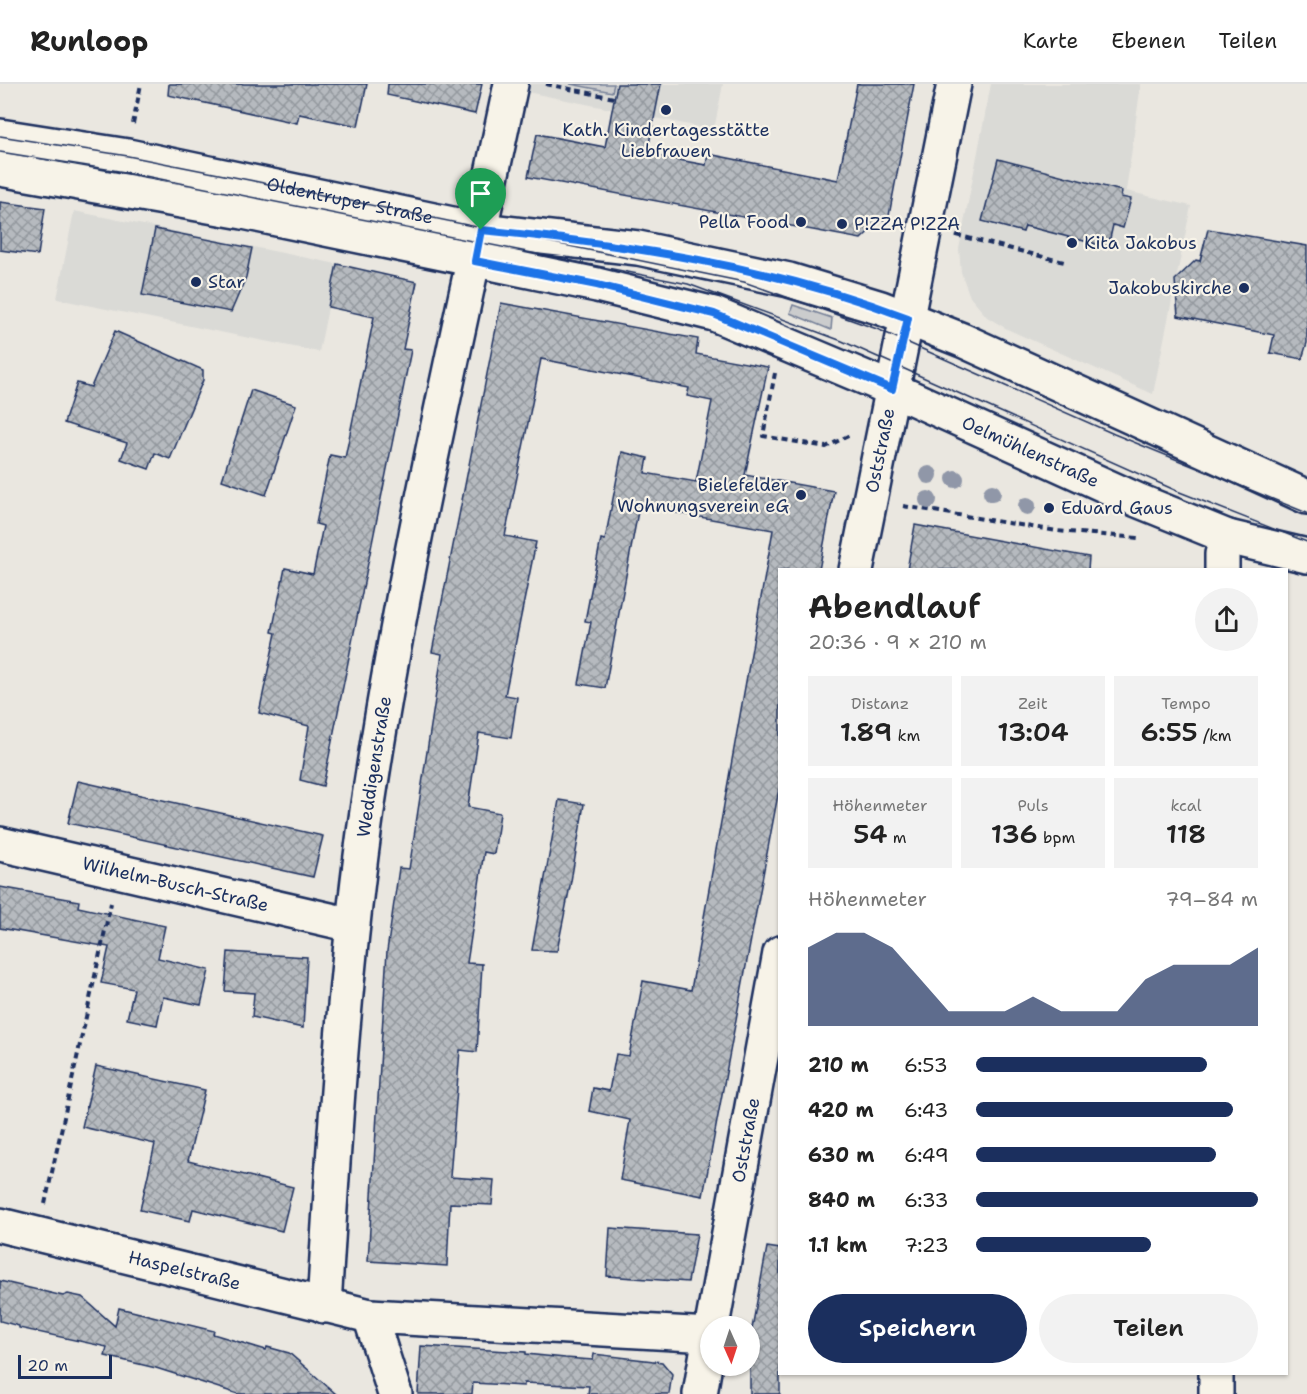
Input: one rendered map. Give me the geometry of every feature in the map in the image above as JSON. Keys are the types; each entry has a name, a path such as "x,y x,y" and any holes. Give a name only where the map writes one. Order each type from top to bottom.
{"street":[{"name":"Weddigenstraße","path":"324,1306 352,925 370,793 400,615 511,84"},
{"name":"Oststraße","path":"856,568 954,84"},
{"name":"Oldentruper Straße","path":"0,136 150,160 479,243 597,285 714,314 892,389"},
{"name":"Oldentruper Straße","path":"0,169 243,212 479,243 565,238 701,261 789,280 908,318"},
{"path":"908,318 980,348 1307,497"},
{"name":"Oelmühlenstraße","path":"892,389 1137,500 1228,537 1307,556"},
{"path":"1222,568 1222,554 1228,537"},
{"name":"Wilhelm-Busch-Straße","path":"0,844 352,925"},
{"name":"Oststraße","path":"714,1316 778,964"},
{"name":"Haspelstraße","path":"0,1225 370,1316 700,1330"},
{"path":"370,1316 394,1394"},
{"path":"1215,1394 1216,1375"},
{"name":"Oststraße","path":"700,1394 703,1376"}],"path":[{"path":"546,84 614,98"},
{"path":"954,235 1068,263"},
{"path":"775,371 763,436 826,447 852,433"},
{"path":"869,500 1057,531 1148,539"},
{"path":"39,1234 119,871"}],"shaded area":[{"name":"Kath. Kindertagesstätte Liebfrauen","path":"518,84 723,84 714,130 517,90"},
{"path":"570,84 614,84 612,92"},
{"name":"Kita Jakobus","path":"991,84 1141,84 1126,191 1191,206 1153,394 1007,329 987,317 970,297 961,272 959,249"},
{"name":"Star","path":"74,211 337,264 319,352 57,299"},
{"path":"793,305 832,318 831,330 790,313"}],"building":[{"path":"169,84 367,84 358,126 299,114 297,123 168,95"},
{"path":"388,84 482,84 475,114 387,95"},
{"path":"617,84 661,84 647,154 706,165 708,154 838,180 857,84 914,84 888,221 881,220 861,239 528,177 537,134 605,147"},
{"path":"998,159 1122,191 1121,197 1131,199 1123,228 1113,225 1108,247 1025,226 1023,232 982,221"},
{"path":"0,202 45,208 38,255 0,250"},
{"path":"155,229 252,248 246,277 231,312 142,295"},
{"name":"Jakobuskirche","path":"1208,229 1307,246 1307,343 1302,359 1270,353 1274,335 1178,316 1175,280 1196,260 1200,261"},
{"path":"337,264 417,282 403,349 411,350 323,786 300,780 309,726 259,713 276,633 272,632 285,568 313,574 323,526 316,524 330,455 345,458 374,317 328,307"},
{"path":"501,303 698,339 696,354 768,367 745,475 834,491 819,568 778,568 778,795 703,1196 620,1180 630,1120 589,1111 593,1088 609,1091 616,1054 629,1056 643,981 691,990 773,530 639,506 605,688 579,684 591,622 585,621 601,539 605,540 622,452 648,458 645,473 696,482 712,401 687,396 689,388 541,359 505,536 536,542 505,695 517,697 511,738 479,733 468,807 500,813 494,854 484,852 467,963 482,964 477,1052 460,1050 450,1177 494,1180 492,1205 450,1203 447,1266 368,1261 387,951 399,868 409,869 442,654 432,652"},
{"path":"115,331 203,370 203,380 170,459 155,453 149,469 121,459 127,443 64,423 77,383 91,387"},
{"path":"251,390 296,405 266,495 222,480"},
{"path":"915,525 1089,557 1088,568 907,568"},
{"path":"78,781 323,836 313,877 68,823"},
{"path":"559,800 584,804 571,881 557,951 532,950"},
{"path":"0,887 79,901 78,907 165,926 158,958 209,970 201,1005 163,997 157,1025 127,1019 134,989 101,983 109,947 0,928"},
{"path":"228,952 307,957 303,1028 252,1017 254,993 225,991"},
{"path":"96,1066 205,1090 188,1161 293,1187 282,1231 193,1209 190,1221 140,1210 155,1144 82,1127"},
{"path":"610,1228 697,1234 688,1282 607,1276"},
{"path":"767,1247 778,1249 780,1394 750,1394 750,1376 760,1376 760,1316 754,1316"},
{"path":"0,1281 63,1296 68,1294 82,1297 115,1326 119,1308 214,1331 213,1334 266,1350 267,1347 289,1353 336,1394 238,1394 156,1368 105,1356 107,1347 19,1328 19,1326 0,1321"},
{"path":"421,1346 526,1352 526,1354 593,1360 594,1354 662,1362 672,1374 669,1394 588,1394 589,1386 473,1383 472,1394 418,1394"}],"tram line":[{"path":"0,136 128,156 744,282 877,329 1114,434 1307,513"},
{"path":"0,152 125,172 688,284 842,341 1177,491 1307,542"}],"place":[{"name":"Kath. Kindertagesstätte Liebfrauen","path":"666,110"},
{"name":"Pella Food","path":"801,222"},
{"name":"P!ZZA P!ZZA","path":"842,224"},
{"name":"Kita Jakobus","path":"1072,243"},
{"name":"Star","path":"196,282"},
{"name":"Jakobuskirche","path":"1244,288"},
{"name":"Bielefelder Wohnungsverein eG","path":"801,495"},
{"name":"Eduard Gaus","path":"1049,508"}],"route":[{"path":"481,230 638,248 789,280 850,297 908,318 892,389 750,327 714,314 678,303 597,285 475,261 481,230"}]}
